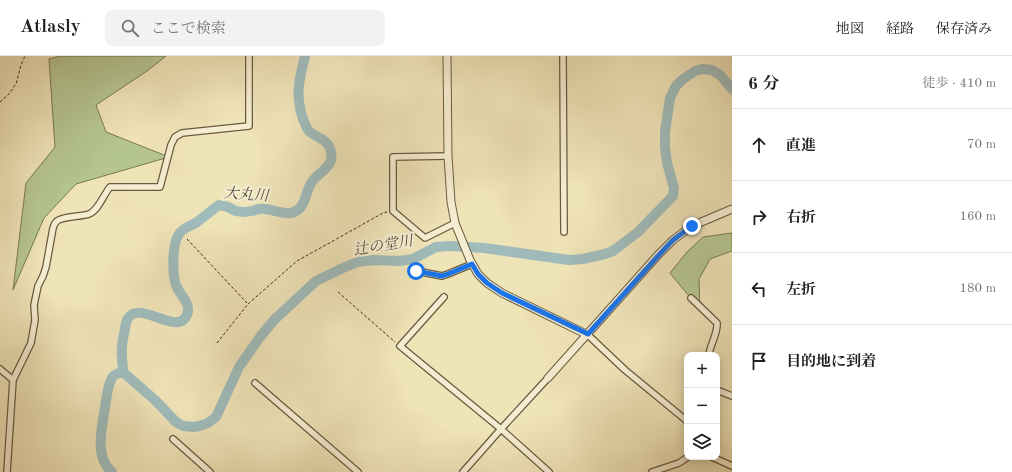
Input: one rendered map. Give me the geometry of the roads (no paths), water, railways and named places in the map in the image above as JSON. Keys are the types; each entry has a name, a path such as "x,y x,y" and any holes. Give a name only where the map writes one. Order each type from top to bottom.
{"street":[{"path":"7,472 13,380 31,343 35,320 34,305 38,286 46,267 53,228 56,222 61,219 92,213 100,204 110,187 160,187 171,145 175,137 182,133 249,126 249,56"},
{"path":"447,56 450,202 456,225 471,262 478,274 487,283 502,293 588,334 625,370 684,419"},
{"path":"562,56 564,232"},
{"path":"448,156 393,157 393,211 425,238 456,225"},
{"path":"463,472 673,240 692,226 732,209"},
{"path":"416,271 442,276 471,262"},
{"path":"444,297 400,346 501,429 549,472"},
{"path":"691,298 717,323 717,328 709,352"},
{"path":"0,369 13,380"},
{"path":"255,383 358,472"},
{"path":"720,391 732,396"},
{"path":"173,439 210,472"},
{"path":"652,472 684,460"},
{"path":"719,460 732,466"}],"waterway":[{"name":"大丸川","path":"123,372 122,354 125,326 127,320 132,314 148,314 167,321 175,322 182,321 187,315 187,303 176,285 174,273 174,251 179,234 219,205 239,212 248,212 259,209 286,213 296,211 303,205 312,182 329,164 332,157 330,148 326,142 309,131 300,110 299,88 305,56"},
{"name":"辻の堂川","path":"123,372 156,401 176,422 183,426 199,426 208,423 216,417 239,367 274,320 316,281 357,262 374,260 399,261 413,259 436,247 451,246 484,248 569,260 583,259 613,251 638,232 673,196 674,188 667,163 665,132 670,98 676,86 695,71 702,69 712,70 720,75 732,89"},
{"name":"辻の堂川","path":"112,472 106,466 103,459 101,451 101,433 109,384 114,376 123,372"}]}
